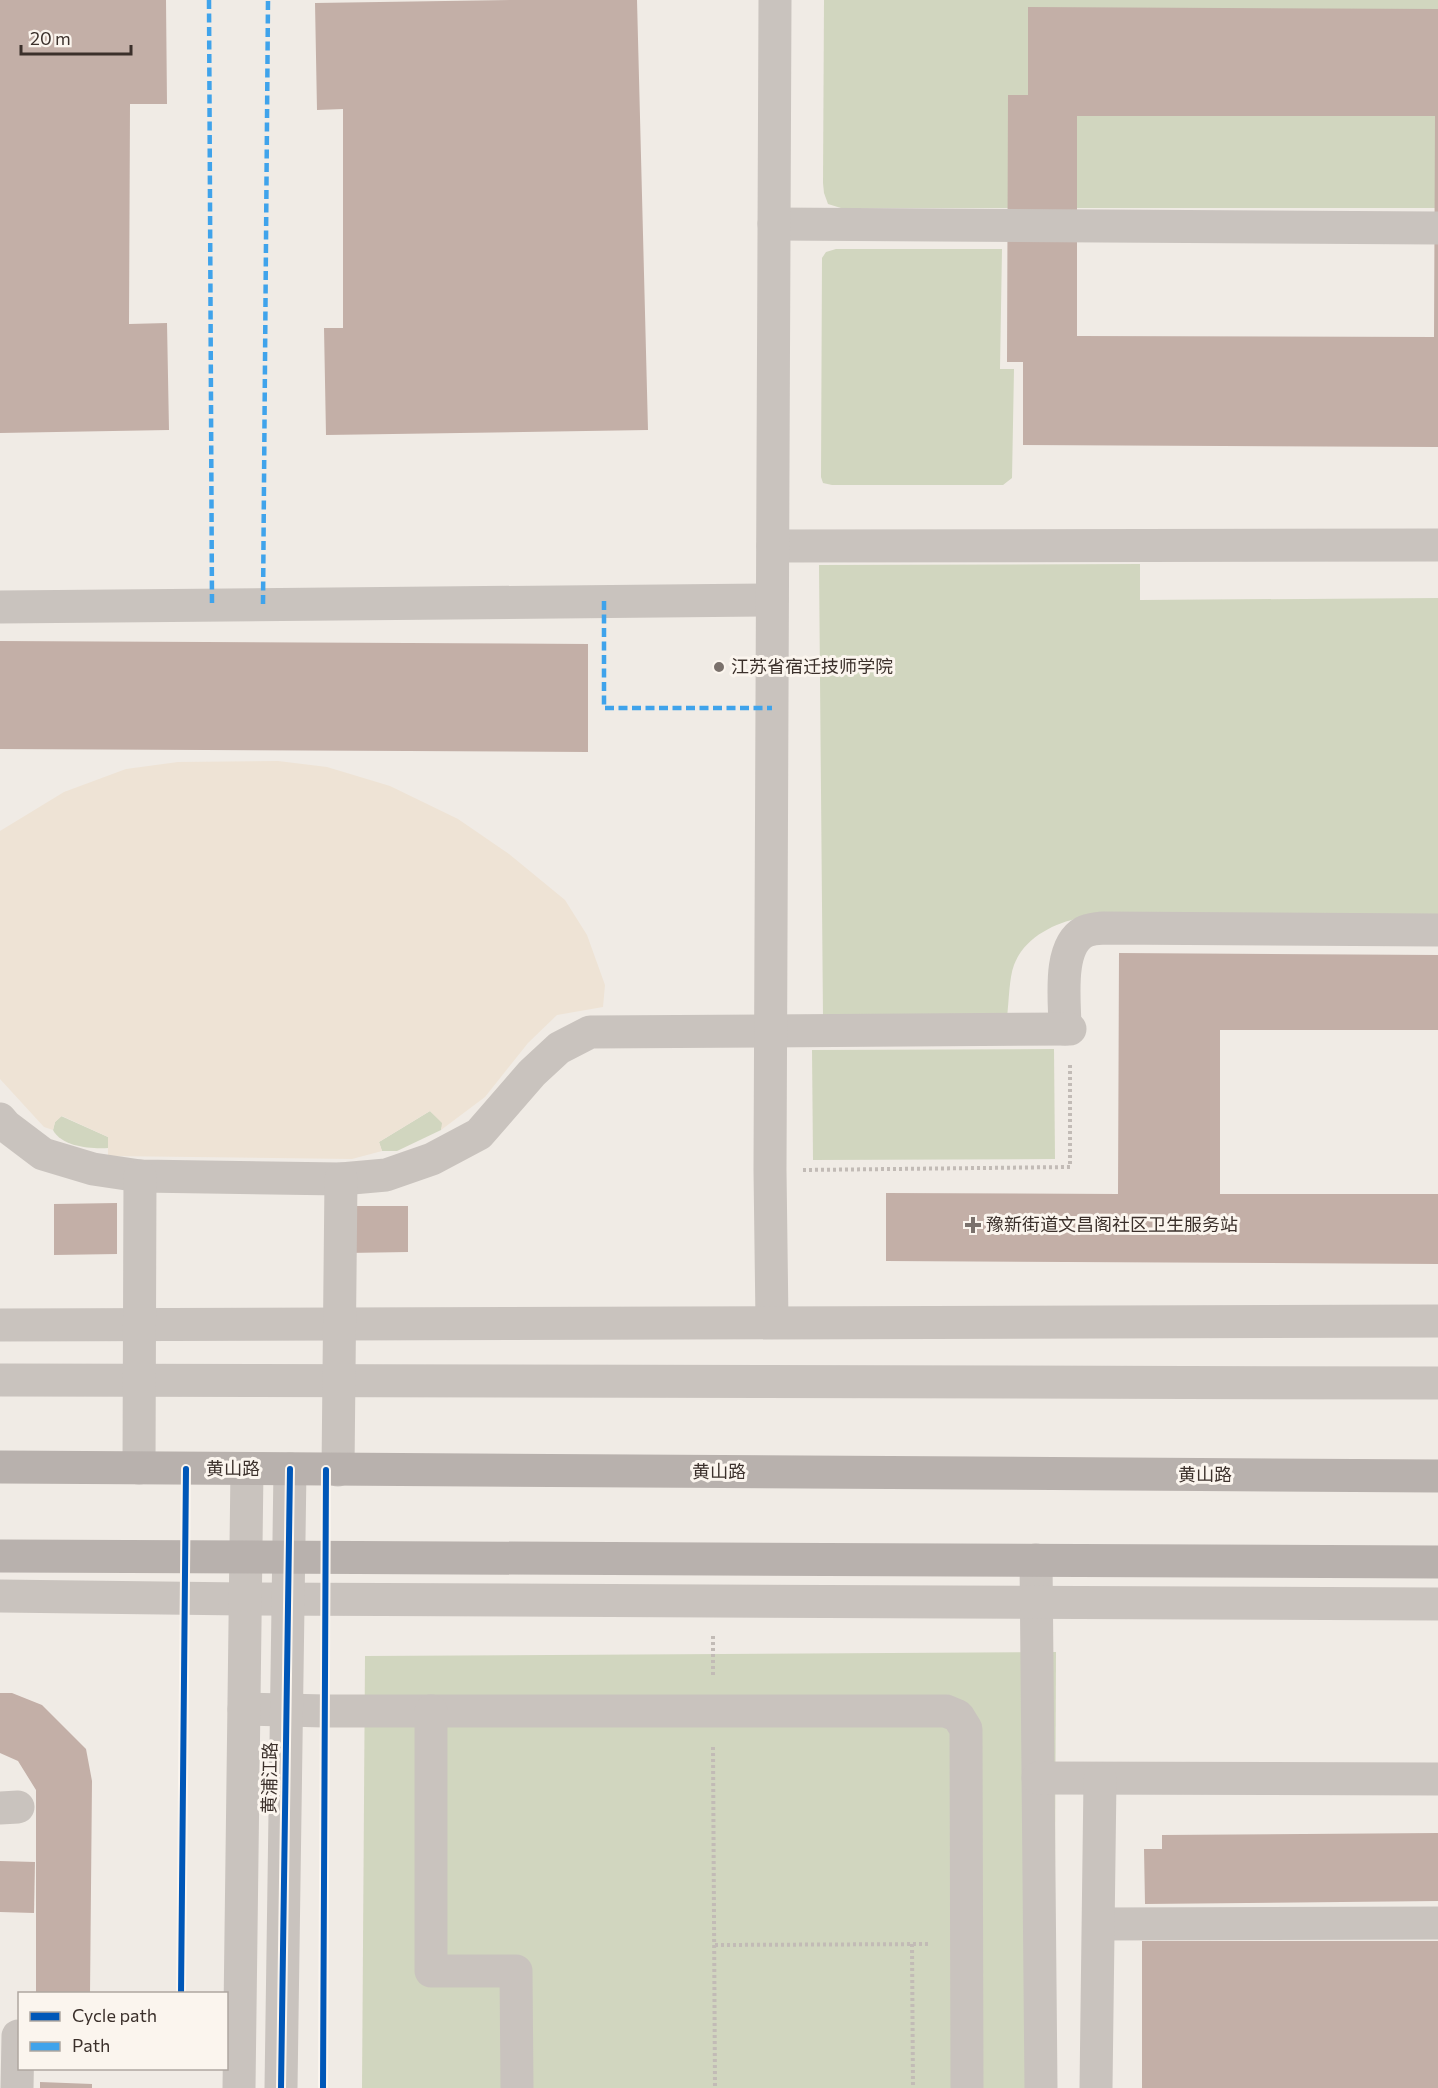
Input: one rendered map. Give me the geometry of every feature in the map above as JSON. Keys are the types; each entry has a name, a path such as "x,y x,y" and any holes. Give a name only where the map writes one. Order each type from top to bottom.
{"main road":[{"name":"黄山路","path":"0,1467 1438,1476"},
{"path":"0,1556 1438,1562"}],"street":[{"path":"772,1322 770,1170 775,0"},
{"path":"774,224 1438,228"},
{"path":"773,546 1438,545"},
{"path":"0,607 772,600"},
{"path":"0,1119 43,1154 93,1169 140,1176 340,1179 386,1175 432,1159 479,1134 532,1073 559,1048 590,1032 1067,1029 1065,966 1070,946 1084,932 1102,928 1438,930"},
{"path":"139,1468 140,1176"},
{"path":"338,1470 340,1179"},
{"path":"0,1325 1438,1321"},
{"path":"0,1380 1438,1383"},
{"name":"黄浦江路","path":"239,2088 233,2042 244,1709 247,1469"},
{"name":"黄浦江路","path":"281,2088 290,1469"},
{"path":"1036,1560 1041,2088"},
{"path":"0,1596 1438,1604"},
{"path":"244,1709 946,1711 958,1716 966,1729 967,2088"},
{"path":"431,1711 431,1971 516,1971 517,2088"},
{"path":"1038,1778 1438,1779"},
{"path":"1096,2088 1100,1779"},
{"path":"1099,1924 1438,1923"},
{"path":"12,2036 17,2088"}],"path":[{"path":"770,1170 1070,1167 1067,1029"},
{"path":"713,1601 715,2088"},
{"path":"912,1944 913,2088"},
{"path":"715,1945 967,1944"}],"green space":[{"path":"824,0 1438,0 1438,208 841,208 828,204 823,183"},
{"path":"836,249 1002,249 1000,369 1014,369 1012,478 1003,485 832,485 823,483 821,477 822,258 826,252"},
{"path":"1140,564 1140,600 1438,598 1438,918 1080,918 1041,933 1019,955 1012,970 1007,1017 823,1017 819,565"},
{"path":"1054,1049 1055,1159 813,1160 812,1050"},
{"path":"430,1111 443,1123 441,1130 397,1151 382,1151 379,1142"},
{"path":"61,1116 108,1137 108,1148 78,1146 57,1136 53,1130 55,1122"},
{"path":"1056,1652 1054,2088 362,2088 365,1656"}],"shaded area":[{"path":"278,761 327,767 390,786 458,819 509,854 565,900 587,935 605,985 603,1007 557,1015 528,1043 485,1097 441,1130 442,1123 430,1111 379,1142 382,1151 352,1159 108,1156 108,1137 62,1116 55,1122 53,1130 44,1127 0,1079 0,831 64,792 126,769 178,762"}],"building":[{"path":"0,0 166,0 167,104 130,104 129,324 167,323 169,430 0,433"},
{"path":"637,0 648,430 326,435 324,328 343,328 343,109 317,110 315,3"},
{"path":"1028,7 1438,9 1438,447 1023,445 1023,362 1007,362 1008,95 1028,95","holes":["1077,116 1435,116 1434,337 1077,336"]},
{"path":"0,641 588,644 588,752 0,749"},
{"path":"1119,953 1438,955 1438,1030 1220,1030 1220,1194 1438,1194 1438,1264 886,1261 886,1193 1118,1194"},
{"path":"117,1203 117,1254 54,1255 54,1204"},
{"path":"347,1206 408,1206 408,1252 347,1253"},
{"path":"0,1693 12,1693 42,1705 86,1749 92,1781 90,1992 36,1992 36,1790 18,1761 0,1753"},
{"path":"1438,1833 1438,1901 1145,1904 1144,1849 1162,1849 1162,1835"},
{"path":"0,1861 35,1862 34,1913 0,1912"},
{"path":"1142,1941 1438,1941 1438,2088 1142,2088"},
{"path":"40,2082 92,2084 92,2088 40,2088"}],"marked path":[{"path":"209,0 212,605"},
{"path":"263,604 268,0"},
{"path":"604,601 604,708 772,708"}],"cycle path":[{"path":"181,1992 186,1469"},
{"path":"281,2088 290,1469"},
{"path":"323,2088 326,1470"}],"place":[{"name":"江苏省宿迁技师学院","path":"719,667"},
{"name":"豫新街道文昌阁社区卫生服务站","path":"973,1225"}]}
